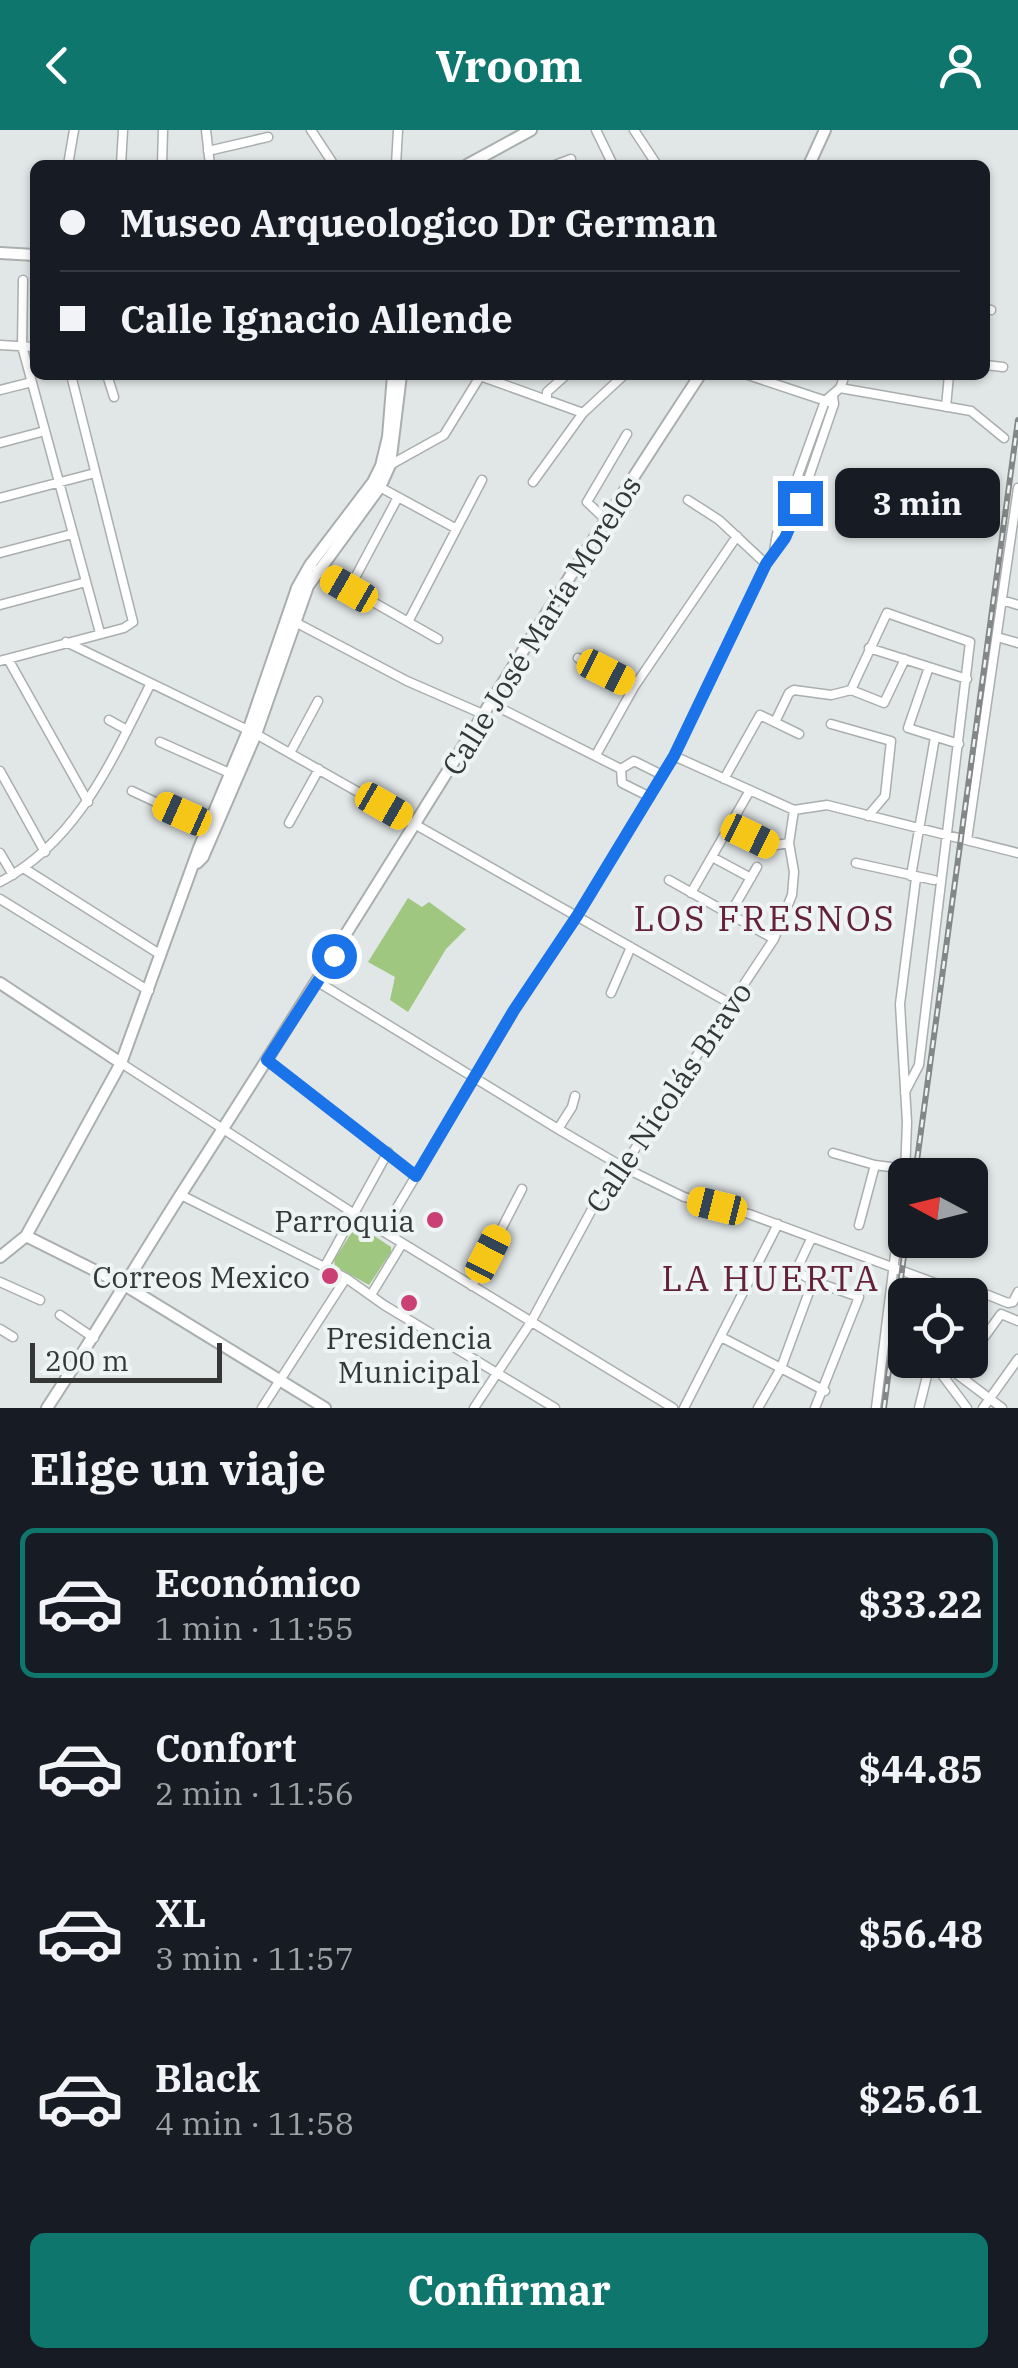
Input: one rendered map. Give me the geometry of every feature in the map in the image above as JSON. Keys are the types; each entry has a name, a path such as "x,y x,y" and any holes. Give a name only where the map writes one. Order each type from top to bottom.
{"street":[{"path":"68,160 74,130"},
{"path":"121,160 124,130"},
{"path":"162,160 163,130"},
{"path":"206,130 209,160"},
{"path":"311,130 331,160"},
{"path":"396,160 398,130"},
{"path":"476,160 531,130"},
{"path":"596,130 611,160"},
{"path":"634,130 654,160"},
{"path":"811,160 825,130"},
{"path":"208,151 268,136"},
{"path":"0,253 30,256"},
{"path":"23,280 22,346 30,375"},
{"path":"0,346 30,347"},
{"path":"990,366 1003,367"},
{"path":"71,380 133,622 128,627 4,660 88,802"},
{"path":"109,380 114,397"},
{"path":"0,1256 26,1236 122,1064 196,863 203,858 252,733 303,576 376,485 386,452 393,380"},
{"path":"290,620 317,570 390,465 401,380"},
{"path":"390,465 444,435 478,380"},
{"path":"492,380 583,414"},
{"path":"547,400 548,392 561,380"},
{"path":"533,482 583,414 619,380"},
{"name":"Calle José María Morelos","path":"49,1407 492,704 534,630 697,380"},
{"path":"767,380 833,397 970,411 1004,438"},
{"path":"382,1231 514,1010 577,916 674,756 766,564 785,538 842,380"},
{"path":"946,407 949,380"},
{"path":"0,390 32,382 100,634"},
{"path":"0,442 45,431"},
{"path":"605,519 587,502 627,434"},
{"path":"0,498 95,473"},
{"path":"408,622 482,480"},
{"path":"376,485 455,528"},
{"path":"968,840 1018,488"},
{"path":"349,589 397,498"},
{"path":"688,500 718,520 766,564"},
{"path":"0,553 72,534"},
{"path":"596,755 634,687 736,536"},
{"path":"317,570 438,639"},
{"path":"0,605 86,582"},
{"path":"1002,600 1018,605"},
{"path":"851,690 887,613 970,642 919,1066 904,1092"},
{"path":"290,620 407,681 485,715"},
{"path":"997,637 1018,643"},
{"path":"66,642 290,753 731,1004"},
{"path":"869,648 967,679"},
{"path":"578,658 634,687"},
{"path":"775,722 789,692 794,690 831,695 851,690 884,703 905,659"},
{"path":"929,667 908,728 959,744"},
{"path":"0,882 25,869 45,852 88,802 150,685"},
{"path":"290,753 318,700"},
{"path":"492,704 621,769"},
{"path":"724,780 760,715 800,734"},
{"path":"109,720 127,730"},
{"path":"830,724 891,741 885,796 868,816"},
{"path":"905,1158 900,1004 919,828 935,738"},
{"path":"160,742 235,775"},
{"path":"674,756 794,810 827,805 1018,854"},
{"path":"621,769 634,761 662,775"},
{"path":"289,823 319,769"},
{"path":"621,769 622,782 650,798"},
{"path":"0,771 45,852"},
{"path":"132,792 212,829"},
{"path":"691,893 749,792"},
{"name":"Calle Nicolás Bravo","path":"474,1408 531,1322 597,1200 774,938 792,894 794,872 789,843 794,810"},
{"path":"730,826 770,846 789,843"},
{"path":"0,852 13,875"},
{"path":"712,856 751,878"},
{"path":"856,863 934,880"},
{"path":"730,914 757,867"},
{"path":"25,869 160,955"},
{"path":"669,880 774,938"},
{"path":"0,899 148,991"},
{"path":"610,992 631,947"},
{"path":"318,982 622,1167 684,1197 778,1224 918,1278"},
{"path":"0,983 402,1244 674,1408"},
{"path":"267,1060 416,1176"},
{"path":"558,1129 575,1096"},
{"path":"325,1266 388,1152"},
{"path":"833,1153 888,1168"},
{"path":"859,1225 875,1165"},
{"path":"472,1286 522,1189"},
{"path":"181,1194 346,1278 555,1408"},
{"path":"684,1408 778,1224"},
{"path":"26,1236 126,1286 325,1408"},
{"path":"811,1239 796,1271 859,1297 815,1408"},
{"path":"371,1295 402,1244"},
{"path":"876,1408 893,1258"},
{"path":"262,1408 346,1278"},
{"path":"758,1408 781,1368 813,1281"},
{"path":"0,1282 40,1300"},
{"path":"988,1294 1008,1302 1017,1298 1018,1292"},
{"path":"988,1332 1001,1314 1018,1320"},
{"path":"60,1315 94,1338"},
{"path":"0,1330 14,1337"},
{"path":"723,1338 825,1390"},
{"path":"982,1408 1018,1359"},
{"path":"919,1408 926,1378"},
{"path":"945,1378 968,1408"},
{"path":"963,1378 1002,1408"}],"green space":[{"path":"408,898 422,907 429,902 466,929 446,949 408,1012 390,1000 395,977 368,962"},
{"path":"359,1226 391,1247 369,1285 335,1266 334,1260"}],"railway":[{"path":"917,1158 1018,420"},
{"path":"884,1408 904,1258"}],"place":[{"name":"Parroquia","path":"435,1220"},
{"name":"Correos Mexico","path":"330,1276"},
{"name":"Presidencia Municipal","path":"409,1303"}],"district":[{"name":"LOS FRESNOS","path":"765,918"},
{"name":"LA HUERTA","path":"771,1278"}],"route":[{"path":"334,956 267,1060 416,1176 514,1010 577,916 674,756 766,564 785,538 800,503"}]}
